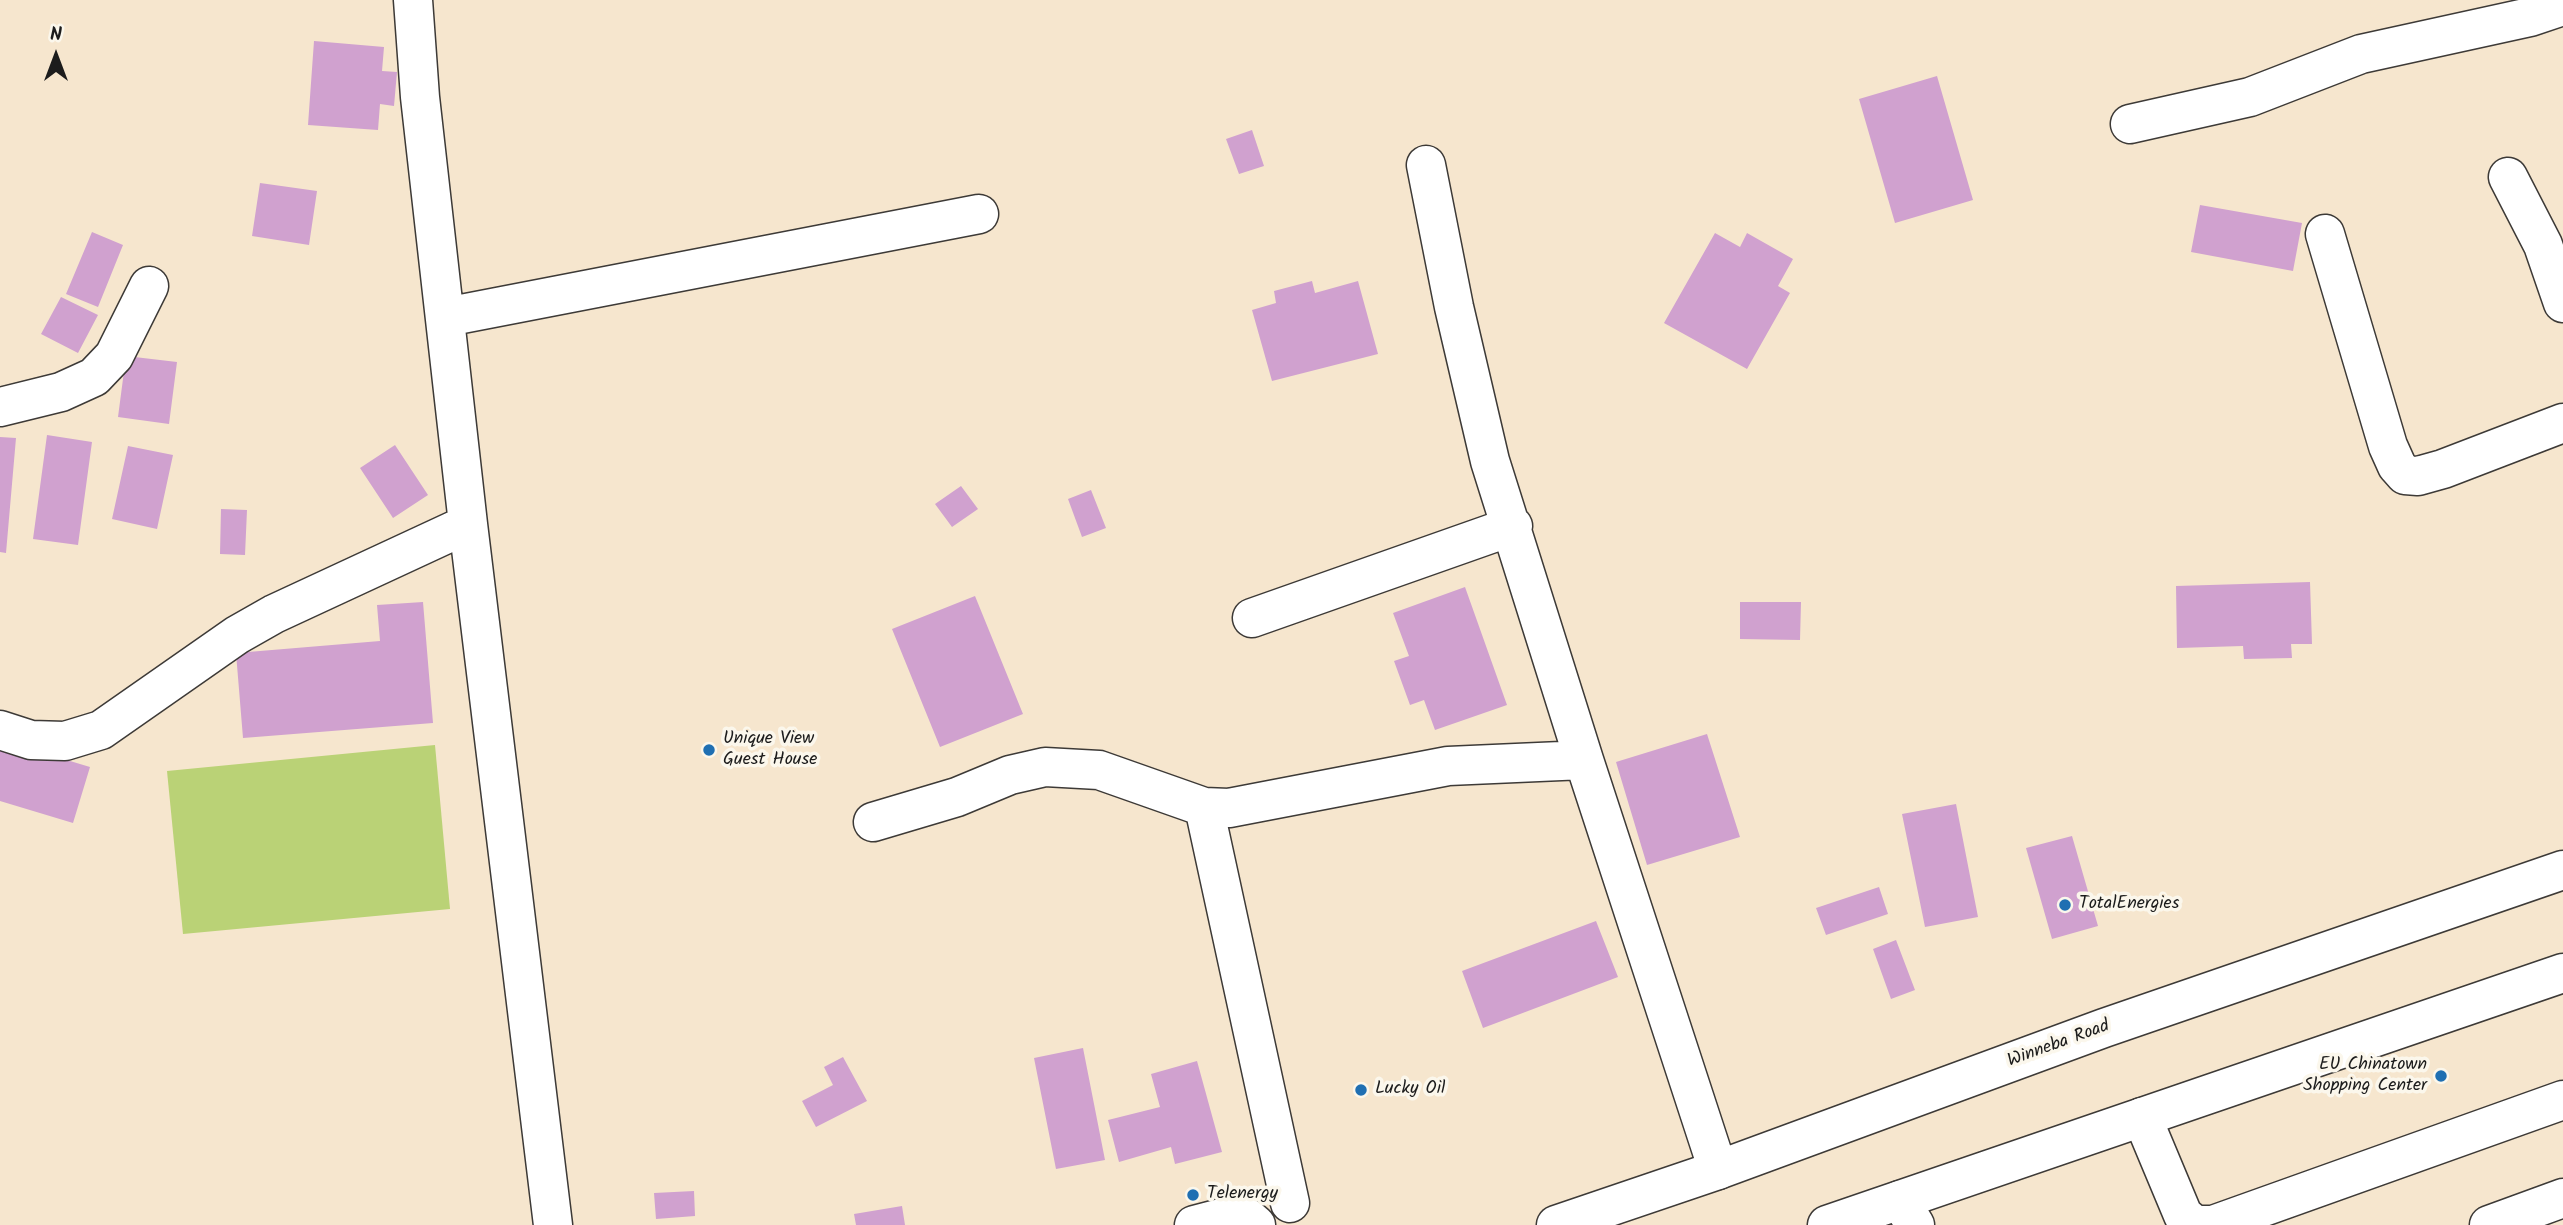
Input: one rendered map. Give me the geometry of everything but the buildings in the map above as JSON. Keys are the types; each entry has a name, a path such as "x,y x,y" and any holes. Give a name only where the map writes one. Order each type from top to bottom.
{"main road":[{"path":"413,0 420,97 468,524 553,1225"},
{"path":"2130,124 2250,97 2361,54 2530,17 2563,6"},
{"path":"1426,164 1454,307 1487,448 1584,760 1718,1170"},
{"path":"2508,177 2543,246 2563,303"},
{"path":"446,317 979,214"},
{"path":"2325,234 2388,446 2397,466 2405,475 2418,476 2443,469 2563,423"},
{"path":"0,407 61,393 94,377 114,356 149,286"},
{"path":"0,730 31,740 65,741 102,730 237,635 274,614 468,524"},
{"path":"1252,618 1513,527"},
{"path":"873,822 957,797 1010,775 1045,767 1099,770 1204,807 1229,808 1448,766 1584,760"},
{"path":"1204,807 1290,1203"},
{"name":"Winneba Road","path":"1556,1225 1718,1170 2104,1028 2563,870"},
{"path":"1827,1225 1907,1212 2142,1117 2562,978"},
{"path":"2142,1117 2183,1216 2194,1225 2270,1215 2563,1100"},
{"path":"2489,1225 2563,1198"},
{"path":"1194,1225 1232,1216 1248,1218 1256,1225"}],"green space":[{"path":"435,745 450,909 183,934 167,771"}],"place":[{"name":"Unique View Guest House","path":"709,750"},
{"name":"TotalEnergies","path":"2065,905"},
{"name":"EU Chinatown Shopping Center","path":"2441,1076"},
{"name":"Lucky Oil","path":"1361,1090"},
{"name":"Telenergy","path":"1193,1195"}]}
